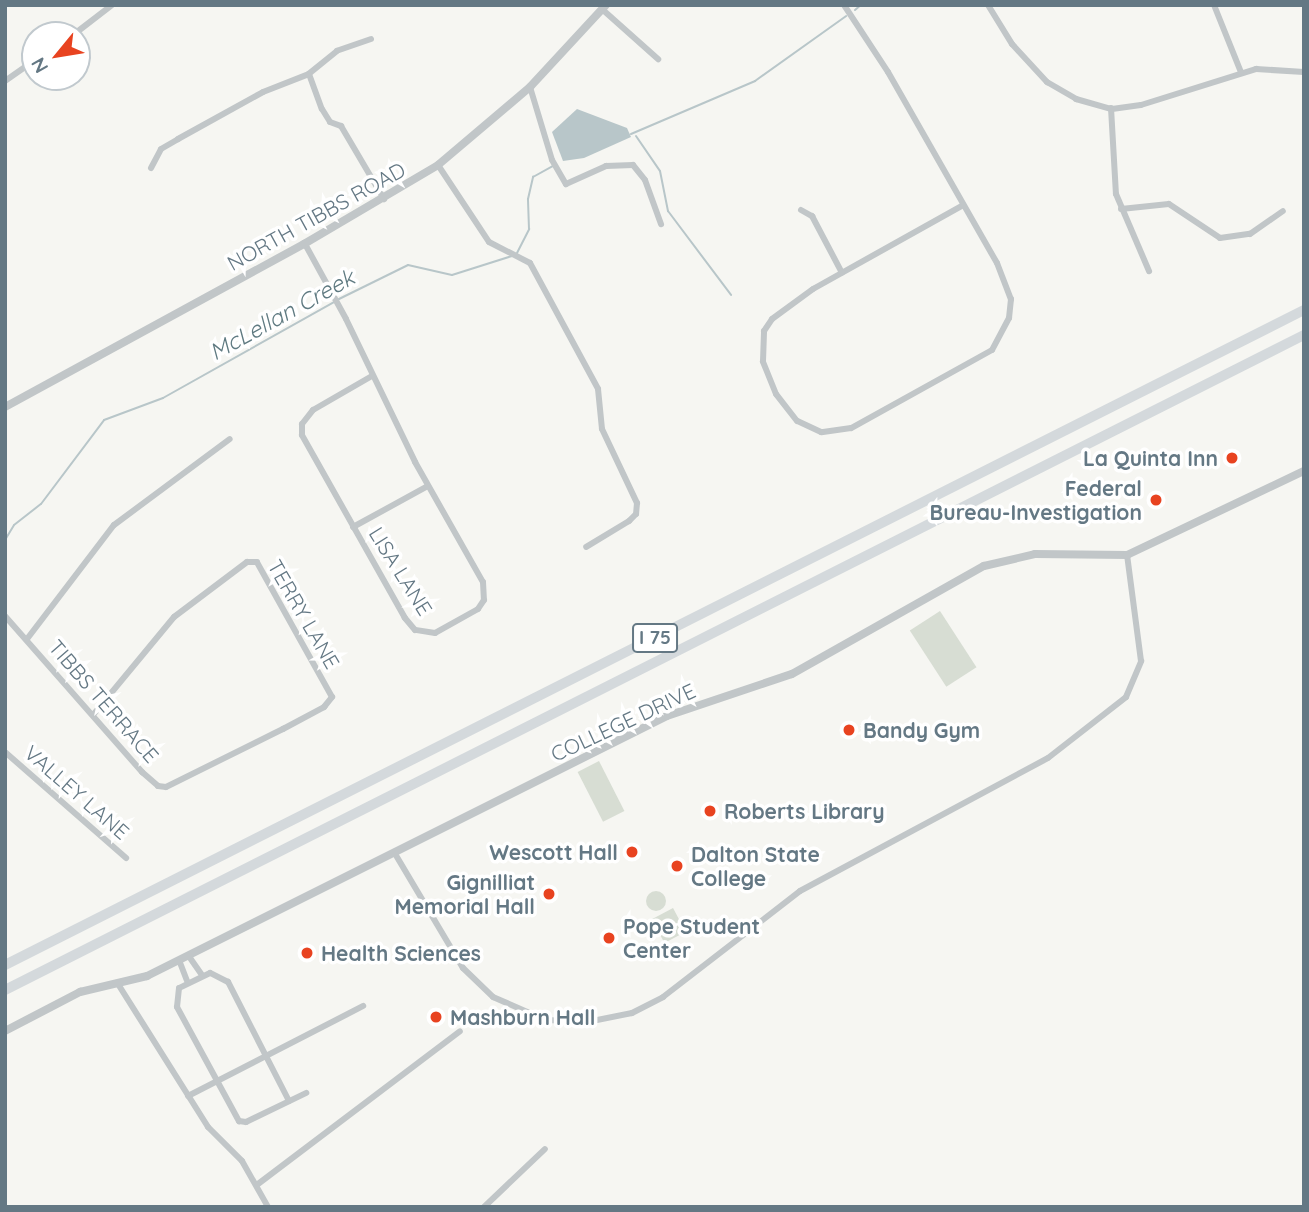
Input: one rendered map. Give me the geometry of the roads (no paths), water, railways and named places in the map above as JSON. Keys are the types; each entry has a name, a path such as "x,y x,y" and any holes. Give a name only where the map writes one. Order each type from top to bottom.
{"highway":[{"name":"I 75","path":"5,965 1304,310"},
{"name":"I 75","path":"5,990 1304,335"}],"street":[{"path":"91,21 112,5"},
{"path":"844,5 888,72 963,205 1007,284 1011,299 1003,337 974,362 851,428 821,432 797,421 776,394 764,362 764,331 785,305 963,205"},
{"path":"988,5 1012,44 1046,82 1076,99 1111,108 1141,105 1241,72 1289,68 1304,72"},
{"path":"1214,5 1241,72"},
{"path":"604,7 658,59"},
{"name":"NORTH TIBBS ROAD","path":"5,407 305,244 438,165 530,87 604,7"},
{"path":"151,168 162,149 177,139 263,92 309,74 337,51 371,39"},
{"path":"5,81 21,70"},
{"path":"309,74 321,109 330,122 341,126 384,199"},
{"path":"530,87 552,160 566,184 606,166 633,165 645,180 660,224"},
{"path":"1111,108 1112,162 1121,209 1149,271"},
{"path":"438,165 489,242 520,258 535,272 598,389 602,429 637,503 636,514 629,521 586,547"},
{"path":"1121,209 1169,204 1220,238 1250,234 1283,211"},
{"path":"802,210 812,216 842,273"},
{"name":"LISA LANE","path":"305,244 428,486 483,582 484,600 466,617 435,633 415,630 311,453 302,424 313,410 372,376"},
{"path":"27,639 114,525 230,439"},
{"name":"COLLEGE DRIVE","path":"5,1031 80,992 118,984 179,960 667,716 792,674 984,566 1035,554 1127,555 1304,471"},
{"path":"353,527 428,486"},
{"path":"394,852 463,968 493,997 546,1020 587,1022 632,1013 663,998 800,891 1037,765 1092,728 1126,697 1141,661 1127,555"},
{"name":"TERRY LANE","path":"93,715 174,617 247,562 257,562 332,697"},
{"name":"TIBBS TERRACE","path":"5,616 142,772 166,787 324,707 332,697"},
{"name":"VALLEY LANE","path":"5,752 126,858"},
{"path":"188,955 202,975"},
{"path":"179,960 187,981"},
{"path":"289,1101 228,982 221,976 202,975 187,981 179,988 177,1007 215,1082 239,1121 246,1122 306,1093"},
{"path":"118,984 208,1127 258,1184 268,1207"},
{"path":"188,1096 363,1006"},
{"path":"258,1184 460,1031"},
{"path":"484,1207 545,1149"}],"waterway":[{"name":"McLellan Creek","path":"855,10 861,5"},
{"name":"McLellan Creek","path":"631,134 755,81 846,16"},
{"path":"636,136 660,171 668,211 731,295"},
{"name":"McLellan Creek","path":"517,253 529,229 528,199 533,177 553,166"},
{"name":"McLellan Creek","path":"339,299 408,265 452,275 512,256"},
{"name":"McLellan Creek","path":"5,540 14,525 41,504 104,420 163,398 334,302"}],"place":[{"name":"La Quinta Inn","path":"1232,458"},
{"name":"Federal Bureau-Investigation","path":"1156,500"},
{"name":"Bandy Gym","path":"849,730"},
{"name":"Roberts Library","path":"710,811"},
{"name":"Wescott Hall","path":"632,852"},
{"name":"Dalton State College","path":"677,866"},
{"name":"Gignilliat Memorial Hall","path":"549,894"},
{"name":"Pope Student Center","path":"609,938"},
{"name":"Health Sciences","path":"307,953"},
{"name":"Mashburn Hall","path":"436,1017"}]}
